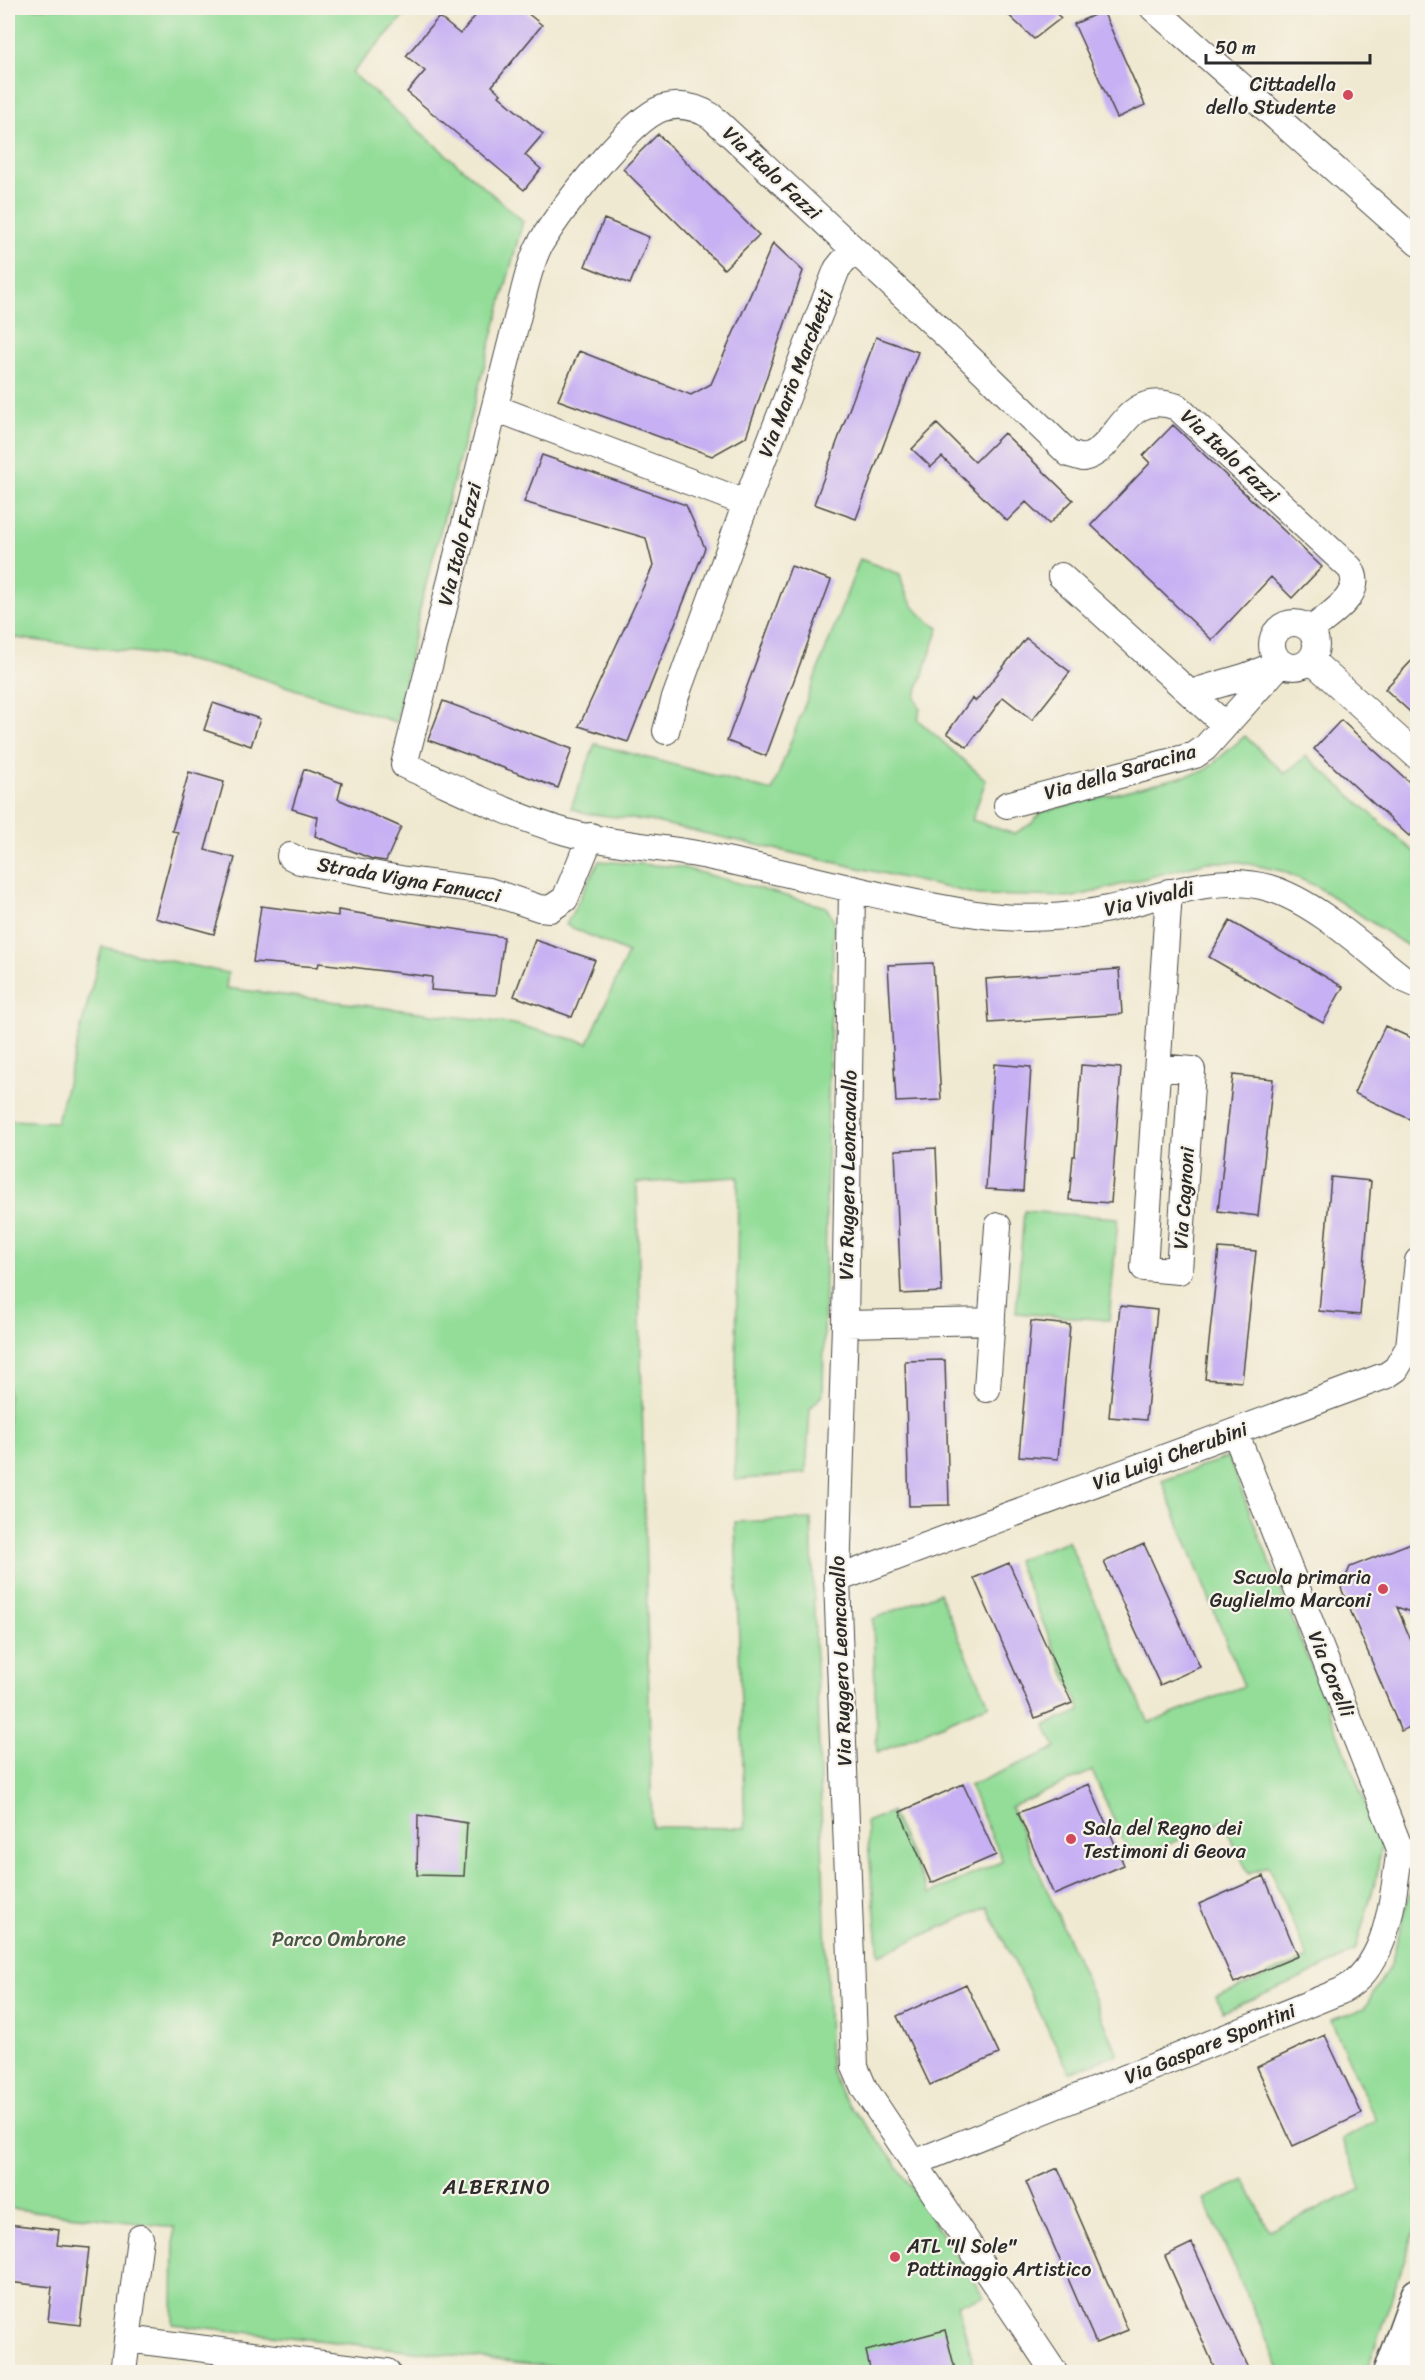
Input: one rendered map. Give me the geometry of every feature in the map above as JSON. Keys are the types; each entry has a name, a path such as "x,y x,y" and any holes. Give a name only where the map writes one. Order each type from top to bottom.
{"main road":[{"path":"1390,2373 1418,2295"}],"street":[{"path":"1153,8 1369,188 1418,243"},
{"name":"Via Italo Fazzi","path":"591,836 567,832 506,809 404,765 518,315 539,246 582,184 627,134 654,112 663,108 693,107 711,116 1069,454 1083,459 1094,454 1141,406 1159,402 1177,407 1354,574 1355,582 1352,593 1311,630"},
{"name":"Via Mario Marchetti","path":"666,730 674,701 746,503 837,269 853,249"},
{"path":"495,408 746,503"},
{"path":"1061,576 1225,725"},
{"path":"1298,623 1311,630 1316,642 1311,660 1293,667 1281,663 1276,657 1272,644 1278,630 1298,623"},
{"path":"1311,660 1418,757"},
{"path":"1193,695 1200,690 1281,663"},
{"name":"Via della Saracina","path":"1007,805 1195,755 1205,748 1281,663"},
{"path":"591,836 696,853 852,890"},
{"name":"Strada Vigna Fanucci","path":"290,856 300,861 406,880 489,891 539,908 550,909 565,899 591,836"},
{"name":"Via Vivaldi","path":"852,890 979,914 1022,917 1088,914 1169,892 1218,883 1246,883 1269,888 1312,909 1404,979 1418,985"},
{"name":"Via Ruggero Leoncavallo","path":"852,890 845,1324 837,1579 855,2067 864,2088 1054,2373"},
{"name":"Via Cagnoni","path":"1158,1067 1192,1070 1179,1270 1144,1268 1169,892"},
{"path":"987,1389 998,1226"},
{"name":"Via Luigi Cherubini","path":"837,1579 1376,1380 1395,1369 1409,1347 1418,1261"},
{"path":"845,1324 992,1322"},
{"name":"Via Corelli","path":"1235,1432 1409,1846"},
{"name":"Via Gaspare Spontini","path":"914,2163 1350,1986 1367,1971 1378,1952 1409,1846"},
{"path":"123,2373 140,2238"},
{"path":"127,2339 387,2373"}],"green space":[{"path":"8,8 411,8 352,73 523,221 422,599 396,722 251,675 168,656 8,637"},
{"path":"860,559 900,574 913,606 924,618 939,628 915,697 920,708 918,720 986,780 972,820 1014,834 1031,824 1042,812 1204,771 1245,736 1285,774 1306,756 1414,852 1417,849 1417,952 1316,886 1282,871 1240,862 1207,862 1074,897 979,895 650,821 584,813 571,808 595,744 772,791"},
{"name":"Parco Ombrone","path":"599,861 680,867 826,907 834,920 828,1100 823,1394 810,1409 806,1473 735,1480 738,1177 637,1183 652,1827 745,1828 735,1522 811,1519 830,2068 843,2097 890,2155 984,2297 957,2304 976,2372 604,2372 173,2324 174,2227 8,2208 8,1120 57,1122 102,947 228,973 226,988 514,1024 588,1043 628,953 566,925"},
{"path":"1024,1211 1118,1218 1109,1320 1016,1313"},
{"path":"1228,1457 1381,1843 1377,1875 1355,1951 1304,1977 1223,2012 1216,1997 1308,1958 1268,1866 1249,1874 1222,1821 1132,1860 1092,1771 1011,1807 1118,2054 1070,2073 987,1907 879,1955 866,1822 891,1812 929,1894 1003,1861 969,1786 1056,1748 1045,1725 1081,1711 1016,1560 1068,1541 1149,1723 1244,1686 1162,1481"},
{"path":"939,1593 989,1704 877,1753 873,1619"},
{"path":"1417,1871 1417,2224 1366,2372 1281,2372 1204,2199 1245,2180 1269,2230 1362,2189 1342,2140 1376,2121 1331,2020 1364,2009 1391,1964"}],"building":[{"path":"482,8 521,8 542,25 492,86 501,94 499,96 543,134 525,155 541,169 524,190 407,92 425,71 406,56 439,17 460,34"},
{"path":"1001,8 1050,8 1061,18 1034,39"},
{"path":"1103,11 1145,105 1117,118 1074,24"},
{"path":"658,134 759,235 724,269 623,169"},
{"path":"604,219 649,237 630,284 585,266"},
{"path":"773,243 803,271 746,437 712,456 558,400 579,351 691,395 711,384"},
{"path":"876,337 918,352 856,519 814,504"},
{"path":"937,424 975,462 1004,433 1073,500 1049,524 1026,502 1007,521 942,457 931,467 912,449"},
{"path":"1173,425 1322,567 1292,598 1271,577 1212,640 1091,525 1150,463 1143,456"},
{"path":"542,455 686,505 705,548 628,742 579,726 653,566 646,538 524,502"},
{"path":"791,566 831,580 766,756 727,741"},
{"path":"1026,638 1070,672 1032,720 1003,697 967,747 947,733 972,698 976,701"},
{"path":"1418,654 1418,719 1385,689"},
{"path":"443,701 572,749 558,788 428,740"},
{"path":"213,703 260,719 251,746 204,730"},
{"path":"1341,720 1418,790 1418,827 1409,836 1314,749"},
{"path":"304,769 342,783 338,799 401,827 386,861 372,859 315,836 318,817 292,809"},
{"path":"189,772 224,782 205,850 235,858 214,934 155,918 178,832 172,831"},
{"path":"261,906 338,916 338,910 504,937 496,995 431,990 432,977 319,963 318,967 253,962"},
{"path":"1230,921 1343,987 1323,1023 1209,957"},
{"path":"535,940 595,960 572,1017 514,996"},
{"path":"933,963 941,1100 896,1102 888,965"},
{"path":"1119,969 1122,1014 989,1023 986,979"},
{"path":"1385,1026 1418,1041 1418,1123 1354,1093"},
{"path":"994,1064 1031,1067 1023,1191 986,1189"},
{"path":"1081,1065 1121,1068 1111,1203 1069,1200 1073,1156 1075,1156"},
{"path":"1233,1075 1273,1079 1258,1216 1218,1211"},
{"path":"936,1148 942,1292 901,1294 895,1150"},
{"path":"1331,1177 1371,1181 1360,1315 1319,1311"},
{"path":"1219,1248 1256,1251 1242,1382 1205,1379"},
{"path":"1120,1306 1157,1310 1146,1420 1109,1417"},
{"path":"1031,1321 1070,1325 1058,1459 1019,1456"},
{"path":"945,1360 949,1505 909,1506 905,1361"},
{"path":"1418,1540 1418,1615 1397,1607 1418,1657 1418,1723 1401,1731 1341,1588 1350,1567"},
{"path":"1144,1544 1200,1667 1160,1685 1104,1562"},
{"path":"1009,1563 1072,1703 1035,1718 974,1578"},
{"path":"963,1784 996,1855 931,1883 900,1812"},
{"name":"Sala del Regno dei Testimoni di Geova","path":"1089,1784 1124,1865 1054,1895 1018,1813"},
{"path":"418,1815 467,1823 464,1876 417,1875"},
{"path":"1264,1876 1298,1956 1234,1983 1199,1904"},
{"path":"966,1984 999,2054 930,2085 897,2016"},
{"path":"1325,2035 1362,2114 1293,2146 1257,2067"},
{"path":"1058,2168 1128,2330 1096,2343 1026,2182"},
{"path":"8,2224 59,2230 57,2245 89,2248 80,2325 48,2321 52,2287 8,2282"},
{"path":"1192,2243 1251,2373 1217,2373 1165,2256"},
{"path":"945,2330 956,2373 871,2373 866,2351"}],"place":[{"name":"Cittadella dello Studente","path":"1348,95"},
{"name":"Scuola primaria Guglielmo Marconi","path":"1383,1589"},
{"name":"Sala del Regno dei Testimoni di Geova","path":"1071,1839"},
{"name":"ATL \"Il Sole\" Pattinaggio Artistico","path":"895,2257"}],"district":[{"name":"ALBERINO","path":"497,2187"}]}
